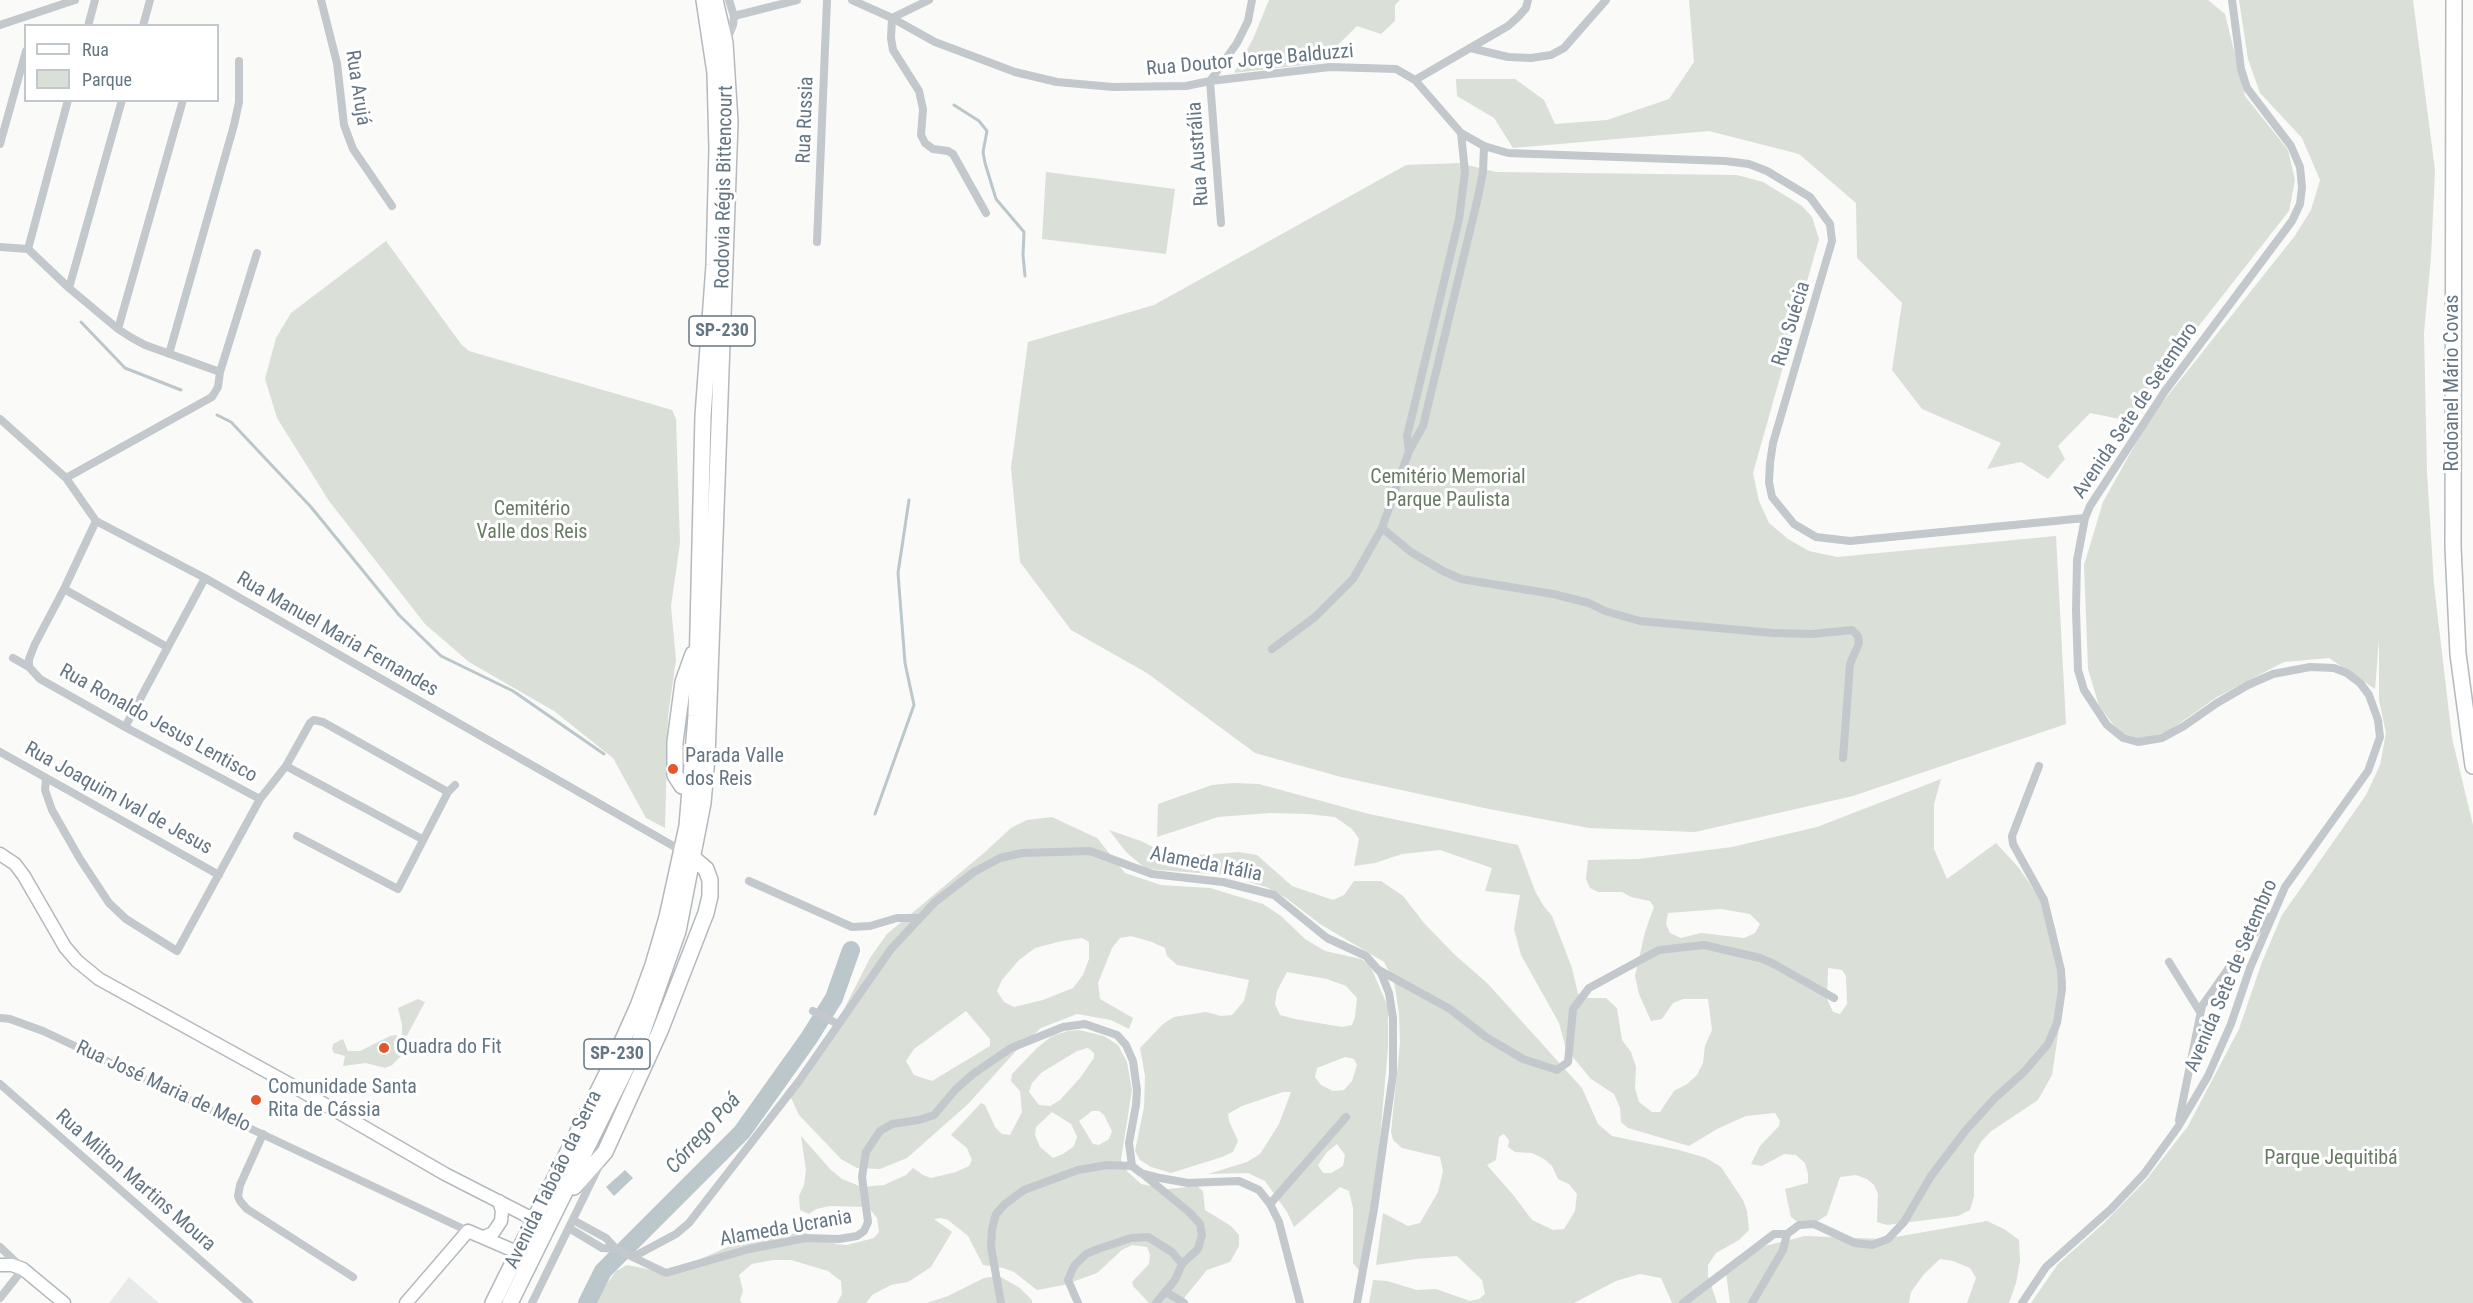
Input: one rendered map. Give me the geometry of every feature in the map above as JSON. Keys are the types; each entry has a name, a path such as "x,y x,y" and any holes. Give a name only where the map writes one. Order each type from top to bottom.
{"highway":[{"name":"Rodovia Régis Bittencourt","path":"696,641 703,416 714,265 717,149 715,74 704,0"},
{"name":"Rodovia Régis Bittencourt","path":"709,664 730,122 725,43 715,0"},
{"name":"Rodoanel Mário Covas","path":"2454,0 2453,546 2458,654 2473,766"},
{"name":"Avenida Taboão da Serra","path":"493,1303 638,1006 688,854 698,839 696,641"},
{"name":"Avenida Taboão da Serra","path":"510,1303 639,1042 678,932 698,788 709,664"},
{"path":"562,1200 605,1152 660,1031 706,912 710,896 710,880 706,868 688,854"}],"street":[{"path":"0,25 75,0"},
{"path":"89,24 95,0"},
{"path":"144,24 150,0"},
{"name":"Rua Arujá","path":"321,0 337,63 344,125 353,149 392,206"},
{"path":"725,43 733,25 734,16 729,0"},
{"path":"734,16 797,0"},
{"name":"Rua Russia","path":"817,242 827,0"},
{"name":"Rua Doutor Jorge Balduzzi","path":"852,0 892,18 935,42 1015,72 1057,82 1124,87 1186,86 1210,81 1330,67 1396,69 1415,80 1461,133"},
{"path":"929,0 892,18 893,50 919,91 923,109 921,135 925,143 933,149 953,154 986,213"},
{"path":"1210,81 1237,43 1248,21 1252,0"},
{"path":"1415,80 1508,26 1518,17 1528,0"},
{"path":"1470,48 1508,57 1531,58 1551,55 1564,48 1606,0"},
{"name":"Avenida Sete de Setembro","path":"2022,1303 2046,1267 2144,1174 2178,1127 2208,1076 2231,1024 2250,968 2285,887 2368,771 2380,737 2378,720 2369,695 2360,683 2347,673 2334,668 2310,668 2274,675 2248,685 2162,738 2139,742 2123,738 2107,725 2084,690 2078,670 2077,560 2085,518 2107,476 2164,391 2272,249 2292,221 2300,204 2302,187 2300,166 2291,146 2247,88 2241,69 2232,0"},
{"path":"33,24 36,13"},
{"path":"0,144 24,58"},
{"path":"170,354 234,124 239,102 239,61"},
{"name":"Rua Austrália","path":"1210,81 1221,223"},
{"path":"28,249 67,102"},
{"path":"69,288 121,102"},
{"path":"118,329 182,102"},
{"path":"1409,451 1407,436 1460,219 1466,172 1461,133"},
{"name":"Rua Suécia","path":"1461,133 1484,146 1508,153 1725,161 1749,164 1782,178 1810,197 1830,224 1832,241 1773,443 1769,482 1772,497 1794,524 1803,530 1816,537 1850,541 2085,518"},
{"path":"1272,649 1315,617 1353,579 1382,528 1409,451 1423,426 1483,172 1484,146"},
{"path":"0,247 28,249 69,288 118,329 145,345 220,372"},
{"path":"66,478 212,397 218,387 220,372 257,253"},
{"name":"Rua Manuel Maria Fernandes","path":"0,419 66,478 96,521 205,578 482,742 688,854"},
{"path":"29,668 29,659 35,644 96,521"},
{"path":"1382,528 1411,552 1461,579 1562,596 1640,621 1773,633 1812,634 1852,630 1858,636 1859,643 1850,663 1843,758"},
{"path":"125,727 205,578"},
{"path":"64,589 167,647"},
{"name":"Rua Ronaldo Jesus Lentisco","path":"13,658 29,668 40,679 260,799"},
{"path":"45,779 45,790 52,810 109,903 126,919 177,951 260,799 286,766 310,723 314,720 323,722 448,792"},
{"name":"Rua Joaquim Ival de Jesus","path":"0,752 219,874"},
{"path":"286,766 422,839"},
{"path":"1683,1303 1774,1234 1787,1234 1799,1225 1814,1224 1855,1243 1872,1245 1888,1239 1904,1222 1930,1176 1966,1130 1995,1098 2024,1072 2048,1044 2057,1023 2062,989 2061,970 2044,900 2013,844 2012,836 2039,766"},
{"path":"297,836 398,889 422,839 448,792 455,785"},
{"name":"Alameda Itália","path":"629,1255 676,1234 689,1223 731,1171 891,949 917,918 974,872 1000,858 1022,853 1090,851 1152,874 1223,882 1274,895 1327,938 1366,956 1378,970 1389,993 1393,1018 1393,1074 1374,1209 1357,1303"},
{"path":"0,854 15,864 65,947 89,972 445,1174 535,1220"},
{"path":"749,881 852,927 870,926 897,918 917,918"},
{"path":"2178,1127 2200,1012 2240,952 2276,907"},
{"path":"1378,970 1450,1009 1486,1037 1523,1059 1557,1070 1568,1062 1573,1009 1589,988 1659,950 1704,945 1760,958 1834,998"},
{"path":"2169,962 2200,1012"},
{"path":"813,1011 838,1024"},
{"name":"Rua José Maria de Melo","path":"0,1018 10,1019 43,1031 519,1253"},
{"name":"Alameda Ucrania","path":"571,1224 606,1238 616,1249 666,1273 749,1248 806,1238 839,1239 856,1236 864,1231 868,1222 862,1177 866,1152 879,1131 892,1124 934,1115 956,1089 989,1062 1011,1048 1063,1027 1085,1024 1117,1035 1126,1045 1133,1061 1137,1090 1129,1143 1132,1166"},
{"name":"Rua Milton Martins Moura","path":"0,1084 249,1303"},
{"path":"1270,1204 1346,1118"},
{"path":"263,1134 240,1185 238,1196 240,1202 247,1209 353,1277"},
{"path":"532,1303 605,1152"},
{"path":"1001,1303 991,1246 996,1214 1024,1190 1078,1170 1107,1165 1132,1166 1189,1212 1200,1224 1202,1235 1198,1250 1182,1264 1175,1280 1156,1303"},
{"path":"1141,1173 1188,1183 1239,1181 1259,1190 1270,1204 1286,1241 1300,1303"},
{"path":"484,1237 493,1233 501,1221 502,1211 499,1201"},
{"path":"406,1303 468,1231"},
{"path":"1752,1303 1783,1250 1787,1234"},
{"path":"1078,1303 1068,1280 1074,1266 1086,1254 1098,1249 1131,1238 1148,1237 1172,1252 1182,1264"},
{"path":"0,1247 64,1303"},
{"path":"0,1264 23,1269"},
{"path":"0,1298 23,1269"},
{"path":"1166,1292 1184,1303"}],"shaded area":[{"path":"625,1170 633,1178 614,1196 606,1187"},
{"path":"129,1277 159,1303 109,1303"}],"green space":[{"path":"1269,0 1400,0 1395,5 1395,21 1381,34 1357,26 1320,63 1234,73 1253,39"},
{"path":"1689,0 2208,0 2225,14 2245,96 2288,150 2295,180 2289,211 2125,420 2090,413 2058,446 2065,459 2048,479 2021,462 1987,469 2001,443 1922,409 1892,370 1902,303 1857,258 1856,203 1799,154 1709,131 1513,148 1494,118 1457,96 1456,79 1515,79 1544,100 1555,124 1607,120 1669,99 1694,62"},
{"name":"Parque Jequitibá","path":"2239,0 2413,0 2435,170 2431,257 2424,333 2427,472 2434,585 2452,738 2473,825 2473,1303 2031,1303 2058,1264 2104,1223 2146,1180 2188,1126 2239,1029 2262,962 2282,915 2366,795 2380,765 2386,733 2379,700 2379,639 2375,689 2329,658 2284,662 2217,697 2167,732 2140,739 2120,733 2099,706 2088,669 2084,565 2103,502 2150,418 2294,237 2311,210 2320,180 2302,138 2260,93 2248,59"},
{"name":"Cemitério Memorial Parque Paulista","path":"1459,163 1496,172 1737,175 1763,182 1802,206 1812,217 1819,239 1753,473 1759,501 1769,523 1788,539 1809,551 1837,557 2056,536 2066,724 1853,796 1695,832 1589,828 1341,777 1255,753 1147,673 1071,630 1020,562 1011,468 1028,342 1154,305 1406,165"},
{"path":"1046,172 1175,189 1166,254 1042,239"},
{"name":"Cemitério Valle dos Reis","path":"386,241 461,344 469,351 672,410 676,419 680,543 671,606 676,660 668,716 665,828 646,818 613,758 554,711 469,662 425,624 329,501 277,418 265,379 276,338 291,313"},
{"path":"1941,779 1934,804 1934,849 1947,879 1996,843 2019,868 2042,902 2055,927 2066,982 2052,1075 2038,1100 1990,1132 1981,1142 1974,1155 1974,1196 1970,1210 1958,1216 1887,1225 1877,1222 1878,1194 1874,1185 1867,1179 1856,1175 1840,1177 1827,1215 1815,1223 1799,1223 1791,1217 1785,1189 1808,1183 1805,1163 1796,1155 1784,1154 1762,1166 1751,1164 1760,1146 1779,1126 1780,1121 1775,1113 1746,1116 1717,1129 1689,1146 1628,1128 1621,1122 1620,1108 1614,1094 1591,1079 1566,1049 1559,1023 1521,955 1514,929 1520,895 1485,891 1492,868 1440,850 1402,854 1375,863 1354,866 1359,839 1352,829 1335,817 1308,814 1270,813 1218,817 1157,837 1158,804 1212,785 1234,783 1259,784 1369,814 1518,845 1535,891 1552,916 1572,968 1578,994 1588,998 1606,998 1617,1008 1622,1040 1631,1052 1636,1067 1635,1088 1639,1102 1652,1112 1660,1112 1674,1091 1697,1075 1703,1063 1705,1046 1712,1030 1708,999 1683,999 1673,1003 1662,1019 1651,1021 1639,994 1635,976 1645,932 1654,907 1650,901 1631,897 1622,892 1598,892 1590,888 1586,879 1588,860 1638,859 1732,847 1817,827","holes":["1721,909 1750,914 1760,924 1755,933 1744,938 1701,933 1681,938 1670,933 1666,924 1668,913","1828,968 1842,970 1846,976 1847,1004 1840,1014 1833,1012 1827,999"]},
{"path":"1052,817 1097,838 1125,873 1161,885 1210,888 1263,904 1281,916 1305,939 1325,951 1361,959 1370,965 1388,1007 1388,1048 1378,1161 1361,1273 1353,1263 1353,1208 1349,1191 1340,1187 1294,1227 1287,1212 1265,1181 1248,1173 1208,1174 1247,1162 1260,1154 1279,1124 1291,1092 1283,1092 1242,1106 1228,1114 1238,1141 1233,1152 1222,1157 1171,1173 1151,1167 1140,1160 1135,1151 1144,1107 1145,1076 1140,1048 1163,1024 1174,1017 1206,1012 1221,1016 1232,1015 1244,1001 1249,980 1177,965 1167,956 1165,948 1131,936 1120,938 1112,948 1098,983 1100,999 1133,1018 1129,1029 1111,1020 1077,1014 1041,1028 1016,1051 968,1104 907,1158 880,1169 857,1168 841,1159 799,1115 791,1098 796,1082 844,1009 870,958 887,934 1011,828 1027,820","holes":["1082,938 1089,942 1089,959 1083,975 1073,988 1043,1000 1014,1007 1004,1002 997,991 1002,980 1019,960 1035,948","1287,972 1327,979 1346,986 1357,998 1352,1025 1342,1027 1280,1015 1275,1004 1277,991","966,1011 990,1039 990,1046 932,1081 914,1075 906,1061 914,1049","1345,1057 1354,1059 1357,1065 1352,1081 1344,1090 1333,1091 1321,1085 1315,1077 1317,1068","1337,1144 1345,1155 1343,1166 1331,1173 1323,1173 1318,1165 1327,1152"]},
{"path":"1109,830 1161,851 1184,856 1239,852 1257,855 1292,886 1333,900 1344,895 1354,881 1381,881 1403,896 1424,923 1488,984 1582,1088 1598,1124 1612,1136 1679,1150 1706,1158 1721,1167 1743,1200 1749,1230 1739,1240 1716,1253 1708,1265 1708,1276 1717,1303 1672,1303 1661,1278 1640,1274 1616,1281 1574,1303 1369,1303 1373,1280 1387,1281 1417,1290 1436,1289 1470,1301 1479,1299 1485,1294 1482,1280 1457,1256 1376,1265 1383,1213 1408,1226 1420,1223 1438,1192 1443,1171 1440,1157 1402,1148 1393,1140 1391,1132 1400,1043 1399,1013 1394,981 1384,962 1320,924 1286,898 1266,887 1225,875 1146,869 1126,852","holes":["1504,1134 1509,1140 1508,1147 1515,1152 1532,1153 1544,1159 1552,1166 1558,1179 1569,1184 1577,1194 1575,1211 1564,1229 1553,1230 1532,1220 1487,1165 1496,1160 1499,1137"]},
{"path":"418,999 425,1002 403,1043 404,1053 392,1065 385,1068 366,1063 343,1066 345,1056 334,1053 333,1044 343,1039 348,1051 360,1051 390,1036 396,1035 402,1039 398,1008"},
{"path":"1079,1030 1104,1036 1118,1045 1127,1062 1132,1090 1121,1160 1127,1171 1141,1184 1168,1189 1197,1186 1203,1191 1205,1210 1231,1226 1239,1235 1239,1246 1230,1262 1207,1270 1180,1303 1149,1303 1133,1286 1132,1282 1149,1264 1150,1255 1147,1247 1132,1245 1122,1250 1097,1273 1064,1285 1037,1290 1014,1272 983,1265 968,1236 948,1220 941,1218 934,1219 952,1232 931,1267 908,1282 891,1285 872,1295 866,1303 837,1303 842,1294 841,1281 828,1271 791,1260 773,1260 752,1264 739,1275 743,1291 740,1300 742,1303 596,1303 595,1300 616,1271 627,1265 657,1271 696,1261 732,1245 802,1232 836,1244 847,1245 874,1238 879,1232 877,1218 868,1207 830,1206 816,1209 809,1214 800,1210 799,1196 804,1185 806,1170 801,1136 830,1169 842,1179 862,1187 884,1185 906,1175 913,1168 931,1178 956,1172 969,1166 972,1160 967,1148 951,1135 981,1103 985,1105 995,1127 1002,1134 1010,1135 1022,1112 1020,1091 1011,1081 1012,1074 1052,1036","holes":["1088,1048 1094,1053 1094,1058 1080,1078 1060,1100 1050,1106 1039,1105 1029,1092 1032,1083 1041,1073 1077,1051","1092,1111 1099,1111 1104,1115 1112,1131 1109,1139 1099,1145 1093,1144 1079,1121","1052,1112 1071,1124 1077,1137 1074,1146 1053,1158 1040,1147 1035,1135 1036,1127"]},
{"path":"1987,1221 2004,1229 2019,1240 2020,1261 2009,1303 1967,1303 1976,1278 1970,1268 1953,1261 1940,1259 1924,1274 1911,1292 1909,1303 1730,1303 1726,1273 1765,1246 1805,1236 1884,1239"},
{"path":"999,1276 1020,1288 1032,1300 1032,1303 927,1303 948,1296 984,1278"}],"waterway":[{"path":"954,105 979,121 987,131 983,152 996,199 1024,232 1025,276"},
{"path":"81,322 125,368 181,390"},
{"path":"217,415 231,422 311,507 399,615 441,656 513,691 604,754"},
{"path":"875,814 914,705 905,663 898,573 909,500"},
{"name":"Córrego Poá","path":"587,1303 603,1271 742,1132 809,1038 834,998 851,950"}],"place":[{"name":"Parada Valle dos Reis","path":"673,769"},
{"name":"Quadra do Fit","path":"384,1048"},
{"name":"Comunidade Santa Rita de Cássia","path":"256,1100"}]}
